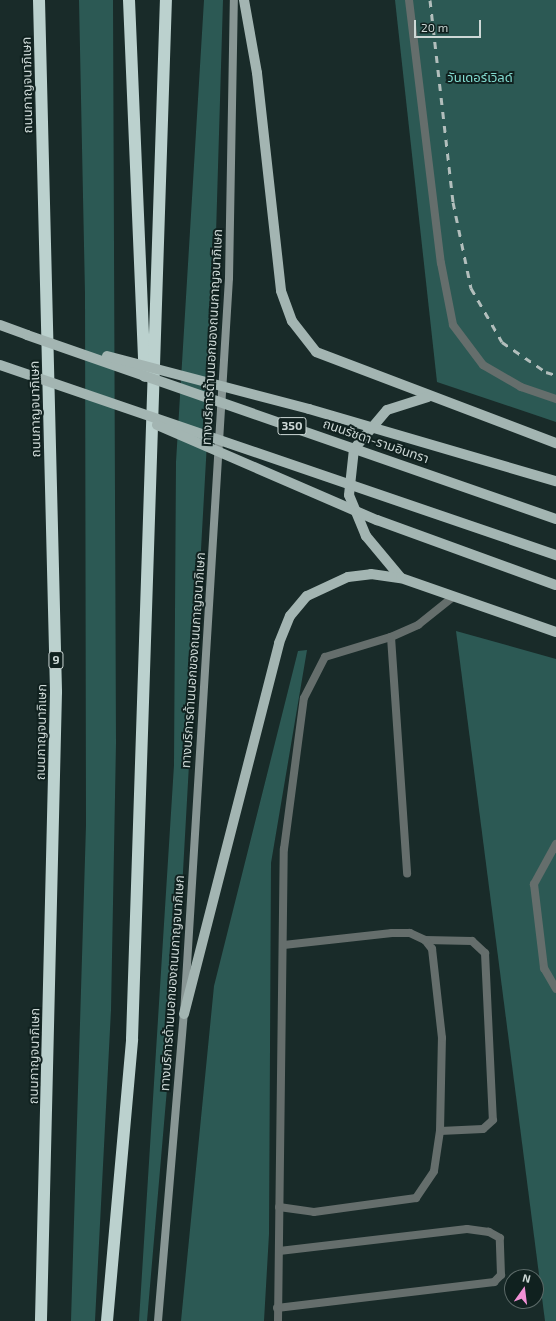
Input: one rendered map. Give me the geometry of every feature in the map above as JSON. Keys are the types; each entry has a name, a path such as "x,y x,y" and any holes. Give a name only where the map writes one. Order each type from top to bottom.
{"highway":[{"name":"ถนนกาญจนาภิเษก","path":"39,0 56,692 41,1321"},
{"path":"130,0 149,467"},
{"path":"107,1321 132,1040 149,467 166,0"}],"main road":[{"name":"ทางบริการด้านนอกของถนนกาญจนาภิเษก","path":"158,1321 184,1014 229,278 234,0"},
{"path":"244,0 257,73 281,291 292,322 316,352 428,397 556,443"},
{"name":"ถนนรัชดา-รามอินทรา","path":"0,325 556,519"},
{"name":"ถนนรัชดา-รามอินทรา","path":"28,335 309,409 556,481"},
{"path":"0,365 556,555"},
{"path":"401,578 366,536 349,495 354,449 387,410 428,397"},
{"path":"103,401 316,495 556,585"},
{"path":"184,1014 279,644 290,616 307,596 326,584 371,574 401,578 556,632"},
{"path":"524,622 556,628"}],"lane":[{"path":"409,0 441,262 453,325 483,365 520,387 556,399"},
{"path":"278,1321 277,1308 284,945 284,849 304,698 325,657 391,637 418,625 453,597"},
{"path":"391,637 407,873"},
{"path":"556,844 534,884 544,968 556,989"},
{"path":"284,945 392,933 410,933 425,940 472,941 484,953 493,1120 483,1129 440,1131"},
{"path":"279,1207 314,1212 416,1198 434,1171 440,1131 442,1038 432,949 425,940"},
{"path":"277,1308 494,1282 501,1275 500,1238 482,1231 468,1229 278,1251"}],"green space":[{"path":"79,0 113,0 116,743 111,1010 95,1321 71,1321 86,825 85,294"},
{"path":"204,0 223,0 213,335 178,961 147,1321 139,1321 174,765 176,462"},
{"name":"วันเดอร์เวิลด์","path":"395,0 556,0 556,422 437,382"},
{"path":"456,631 556,659 556,1321 545,1321 543,1309 544,1269 538,1269"},
{"path":"307,650 271,863 269,1234 264,1321 181,1321 214,986 298,651"}],"railway":[{"path":"430,0 453,202 471,288 502,342 546,372 556,375"}]}
